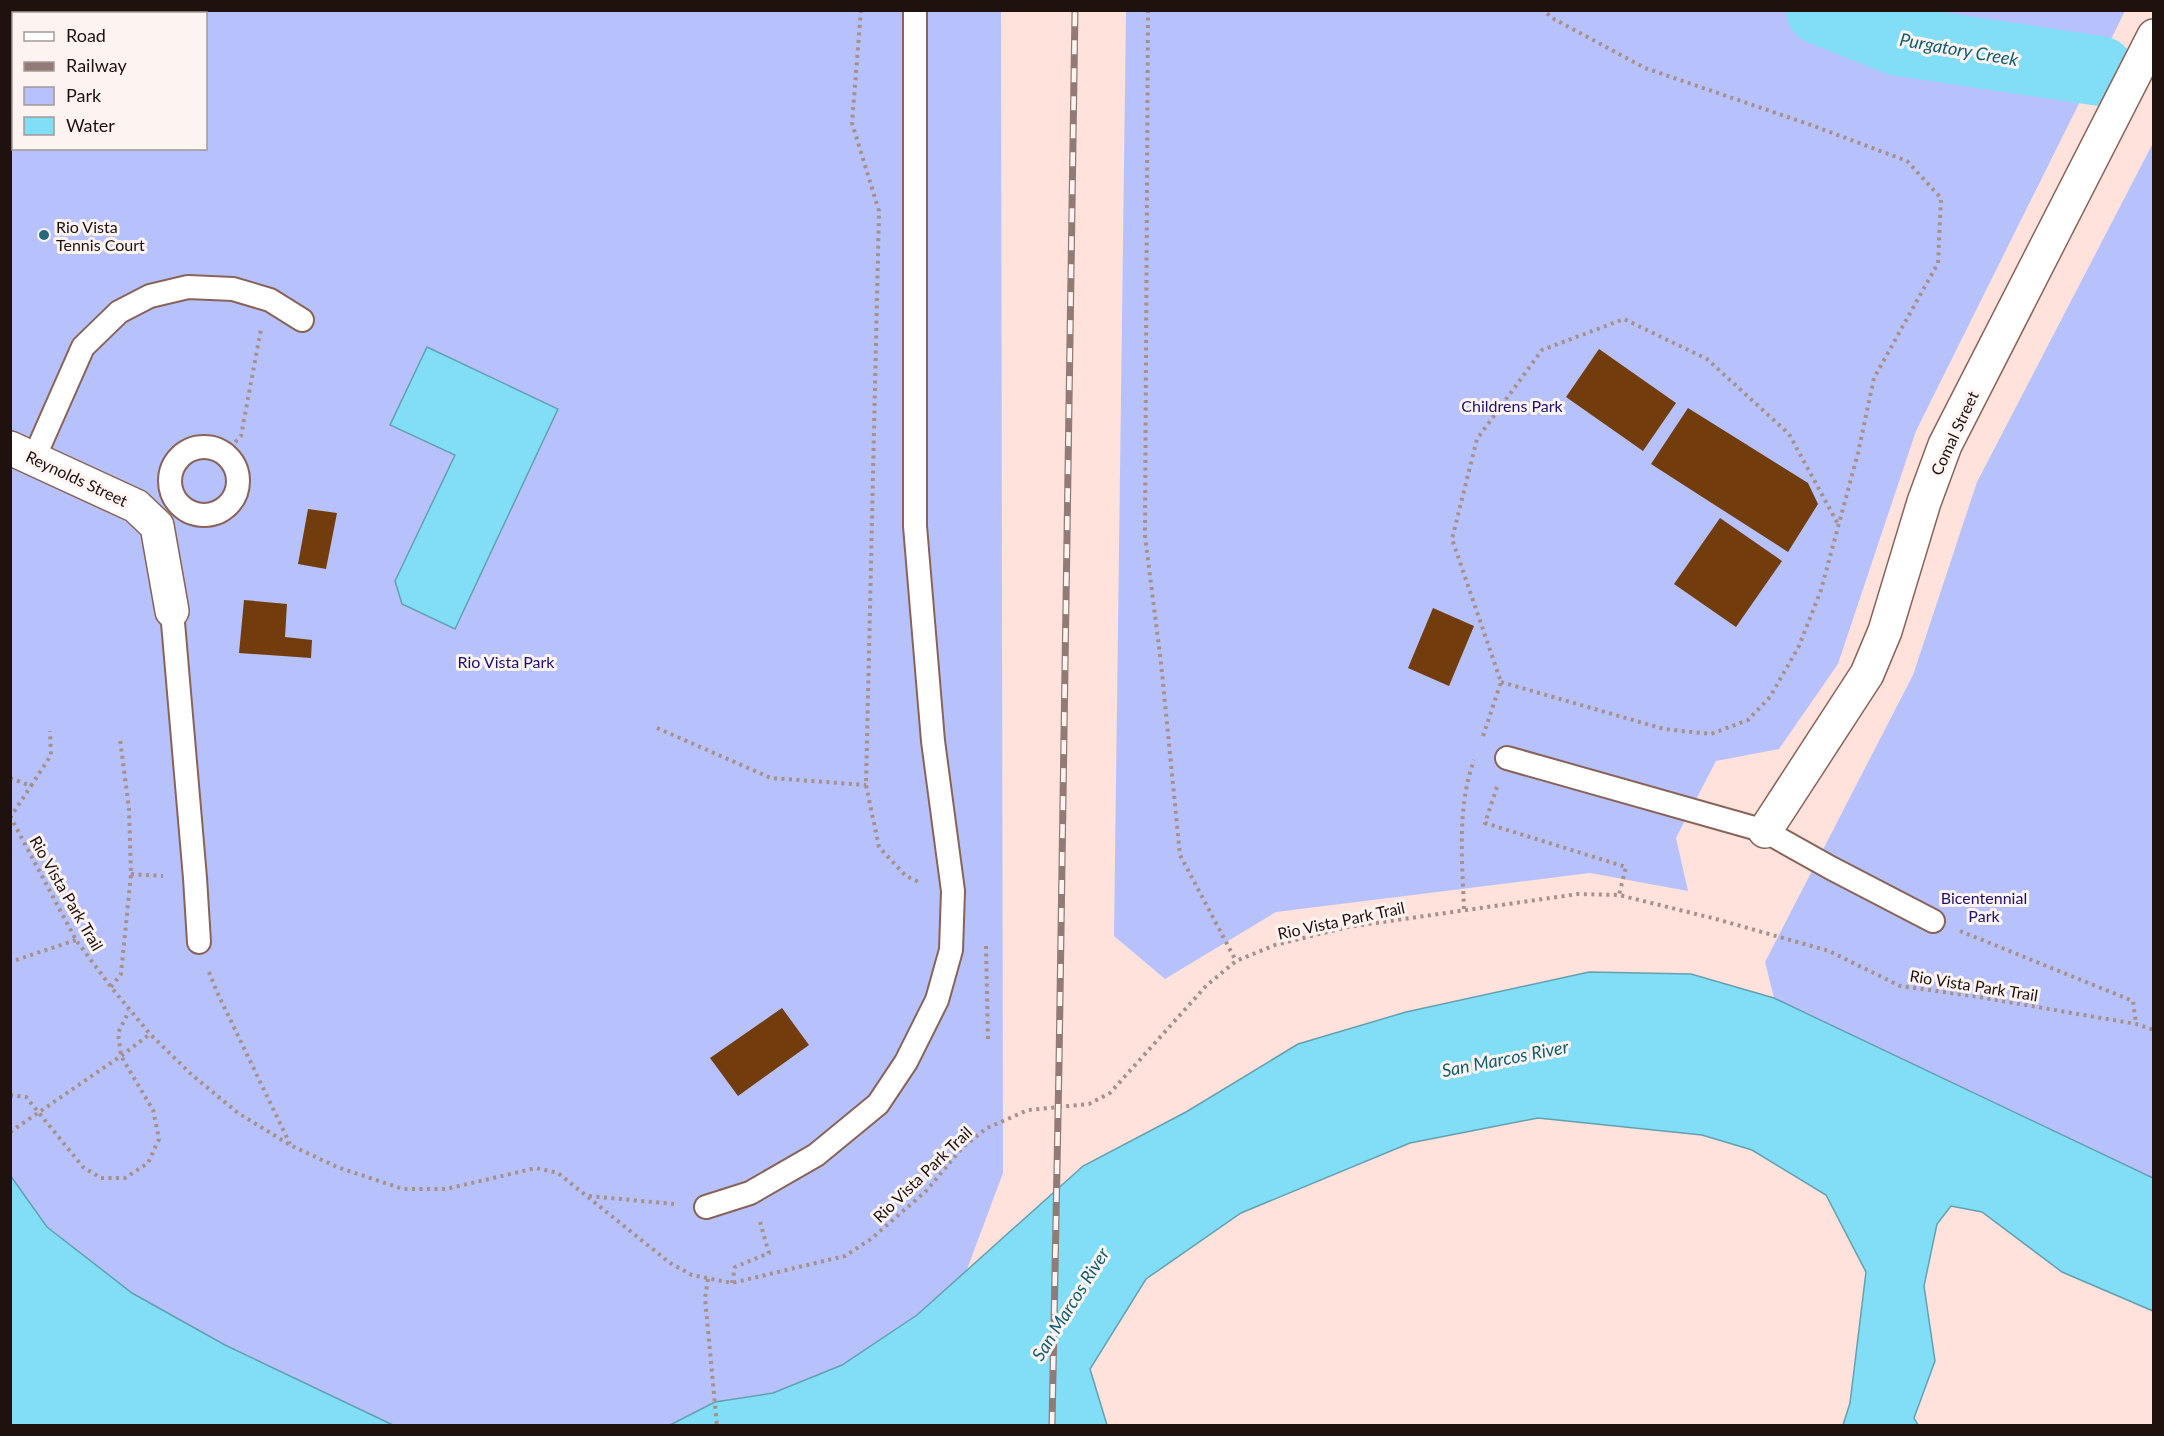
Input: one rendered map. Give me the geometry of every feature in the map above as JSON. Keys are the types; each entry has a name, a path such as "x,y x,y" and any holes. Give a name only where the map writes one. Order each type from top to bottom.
{"street":[{"name":"Comal Street","path":"1765,831 1867,674 1885,631 1924,502 1945,445 2154,36"},
{"name":"Reynolds Street","path":"22,452 136,506 170,517"},
{"path":"170,517 172,611"}],"lane":[{"path":"706,1207 750,1193 816,1155 879,1104 906,1062 937,1000 951,950 953,891 933,741 915,526 915,10"},
{"path":"22,452 83,347 119,312 150,296 189,287 233,289 270,300 302,320"},
{"path":"202,446 214,447 225,453 233,460 239,481 237,492 231,502 223,510 213,514 191,513 170,517 175,499 170,488 170,476 181,455 202,446"},
{"path":"172,611 199,942"},
{"path":"1507,758 1765,831 1933,921"}],"path":[{"path":"1148,10 1145,536 1161,663 1180,855 1236,961"},
{"path":"1502,682 1664,729 1711,734 1748,720 1770,697 1799,646 1821,590 1858,453 1874,378 1938,263 1941,198 1907,161 1811,124 1645,68 1554,19 1543,10"},
{"path":"225,453 241,436 258,339 270,300"},
{"path":"1481,740 1502,682 1452,539 1477,439 1542,350 1624,319 1707,359 1789,434 1838,525"},
{"path":"657,728 771,778 866,785"},
{"path":"11,817 51,755 50,731"},
{"path":"111,987 121,974 131,874 129,809 120,739"},
{"path":"1464,909 1461,837 1467,781 1478,750"},
{"path":"10,778 30,786"},
{"name":"Rio Vista Park Trail","path":"11,817 76,940 129,1011 192,1075 238,1113 290,1145 338,1167 404,1189 446,1189 536,1168 558,1173 670,1263 692,1275 732,1283 845,1256 871,1239 926,1191 963,1147 987,1128 1028,1110 1089,1104 1110,1093 1206,986 1236,961 1275,945 1348,927 1578,894 1619,895 1716,919 1829,951 1900,986 1979,996 2154,1029"},
{"path":"1485,824 1626,867 1619,895"},
{"path":"1933,921 2133,1001 2136,1024"},
{"path":"16,960 76,940"},
{"path":"199,942 216,990 290,1145"},
{"path":"10,1095 26,1097 83,1167 101,1178 126,1178 148,1162 159,1139 153,1110 121,1056 118,1033 129,1011"},
{"path":"10,1132 150,1034"},
{"path":"732,1283 735,1267 769,1252 750,1193"},
{"path":"589,1196 706,1207"},
{"path":"708,1280 705,1298 717,1425"}],"green space":[{"name":"Rio Vista Park","path":"11,11 1001,11 1003,1173 909,1425 262,1425 11,1303"},
{"name":"Childrens Park","path":"1126,11 2125,11 1916,431 1838,664 1779,749 1716,761 1676,838 1688,891 1590,873 1276,912 1165,979 1114,936"},
{"name":"Bicentennial Park","path":"2153,143 2153,1178 1774,998 1765,962 1913,675 1977,482"}],"water":[{"path":"427,347 558,409 455,629 402,604 395,581 455,455 390,425"},
{"name":"San Marcos River","path":"1589,972 1691,974 1774,998 2153,1178 2153,1311 2062,1272 1982,1212 1951,1206 1937,1224 1924,1286 1935,1361 1914,1418 1918,1425 1843,1425 1850,1403 1866,1272 1826,1195 1752,1150 1702,1135 1538,1118 1410,1143 1241,1213 1146,1279 1090,1369 1107,1425 670,1425 715,1402 773,1393 842,1365 917,1315 1083,1166 1186,1112 1298,1044 1406,1012"},
{"path":"10,1175 47,1227 132,1293 225,1345 393,1425 11,1425"}],"building":[{"path":"1599,349 1676,403 1643,451 1566,397"},
{"path":"1688,408 1808,483 1818,504 1788,552 1651,464"},
{"path":"308,509 337,513 326,569 298,564"},
{"path":"1720,518 1782,561 1736,627 1674,584"},
{"path":"244,600 287,604 285,637 312,640 311,658 239,653"},
{"path":"1433,608 1474,626 1449,686 1408,668"},
{"path":"782,1008 809,1045 738,1096 710,1058"}],"waterway":[{"name":"Purgatory Creek","path":"1821,10 1899,41 2100,71"}],"railway":[{"path":"1052,1426 1075,10"}],"place":[{"name":"Rio Vista Tennis Court","path":"44,235"}]}
